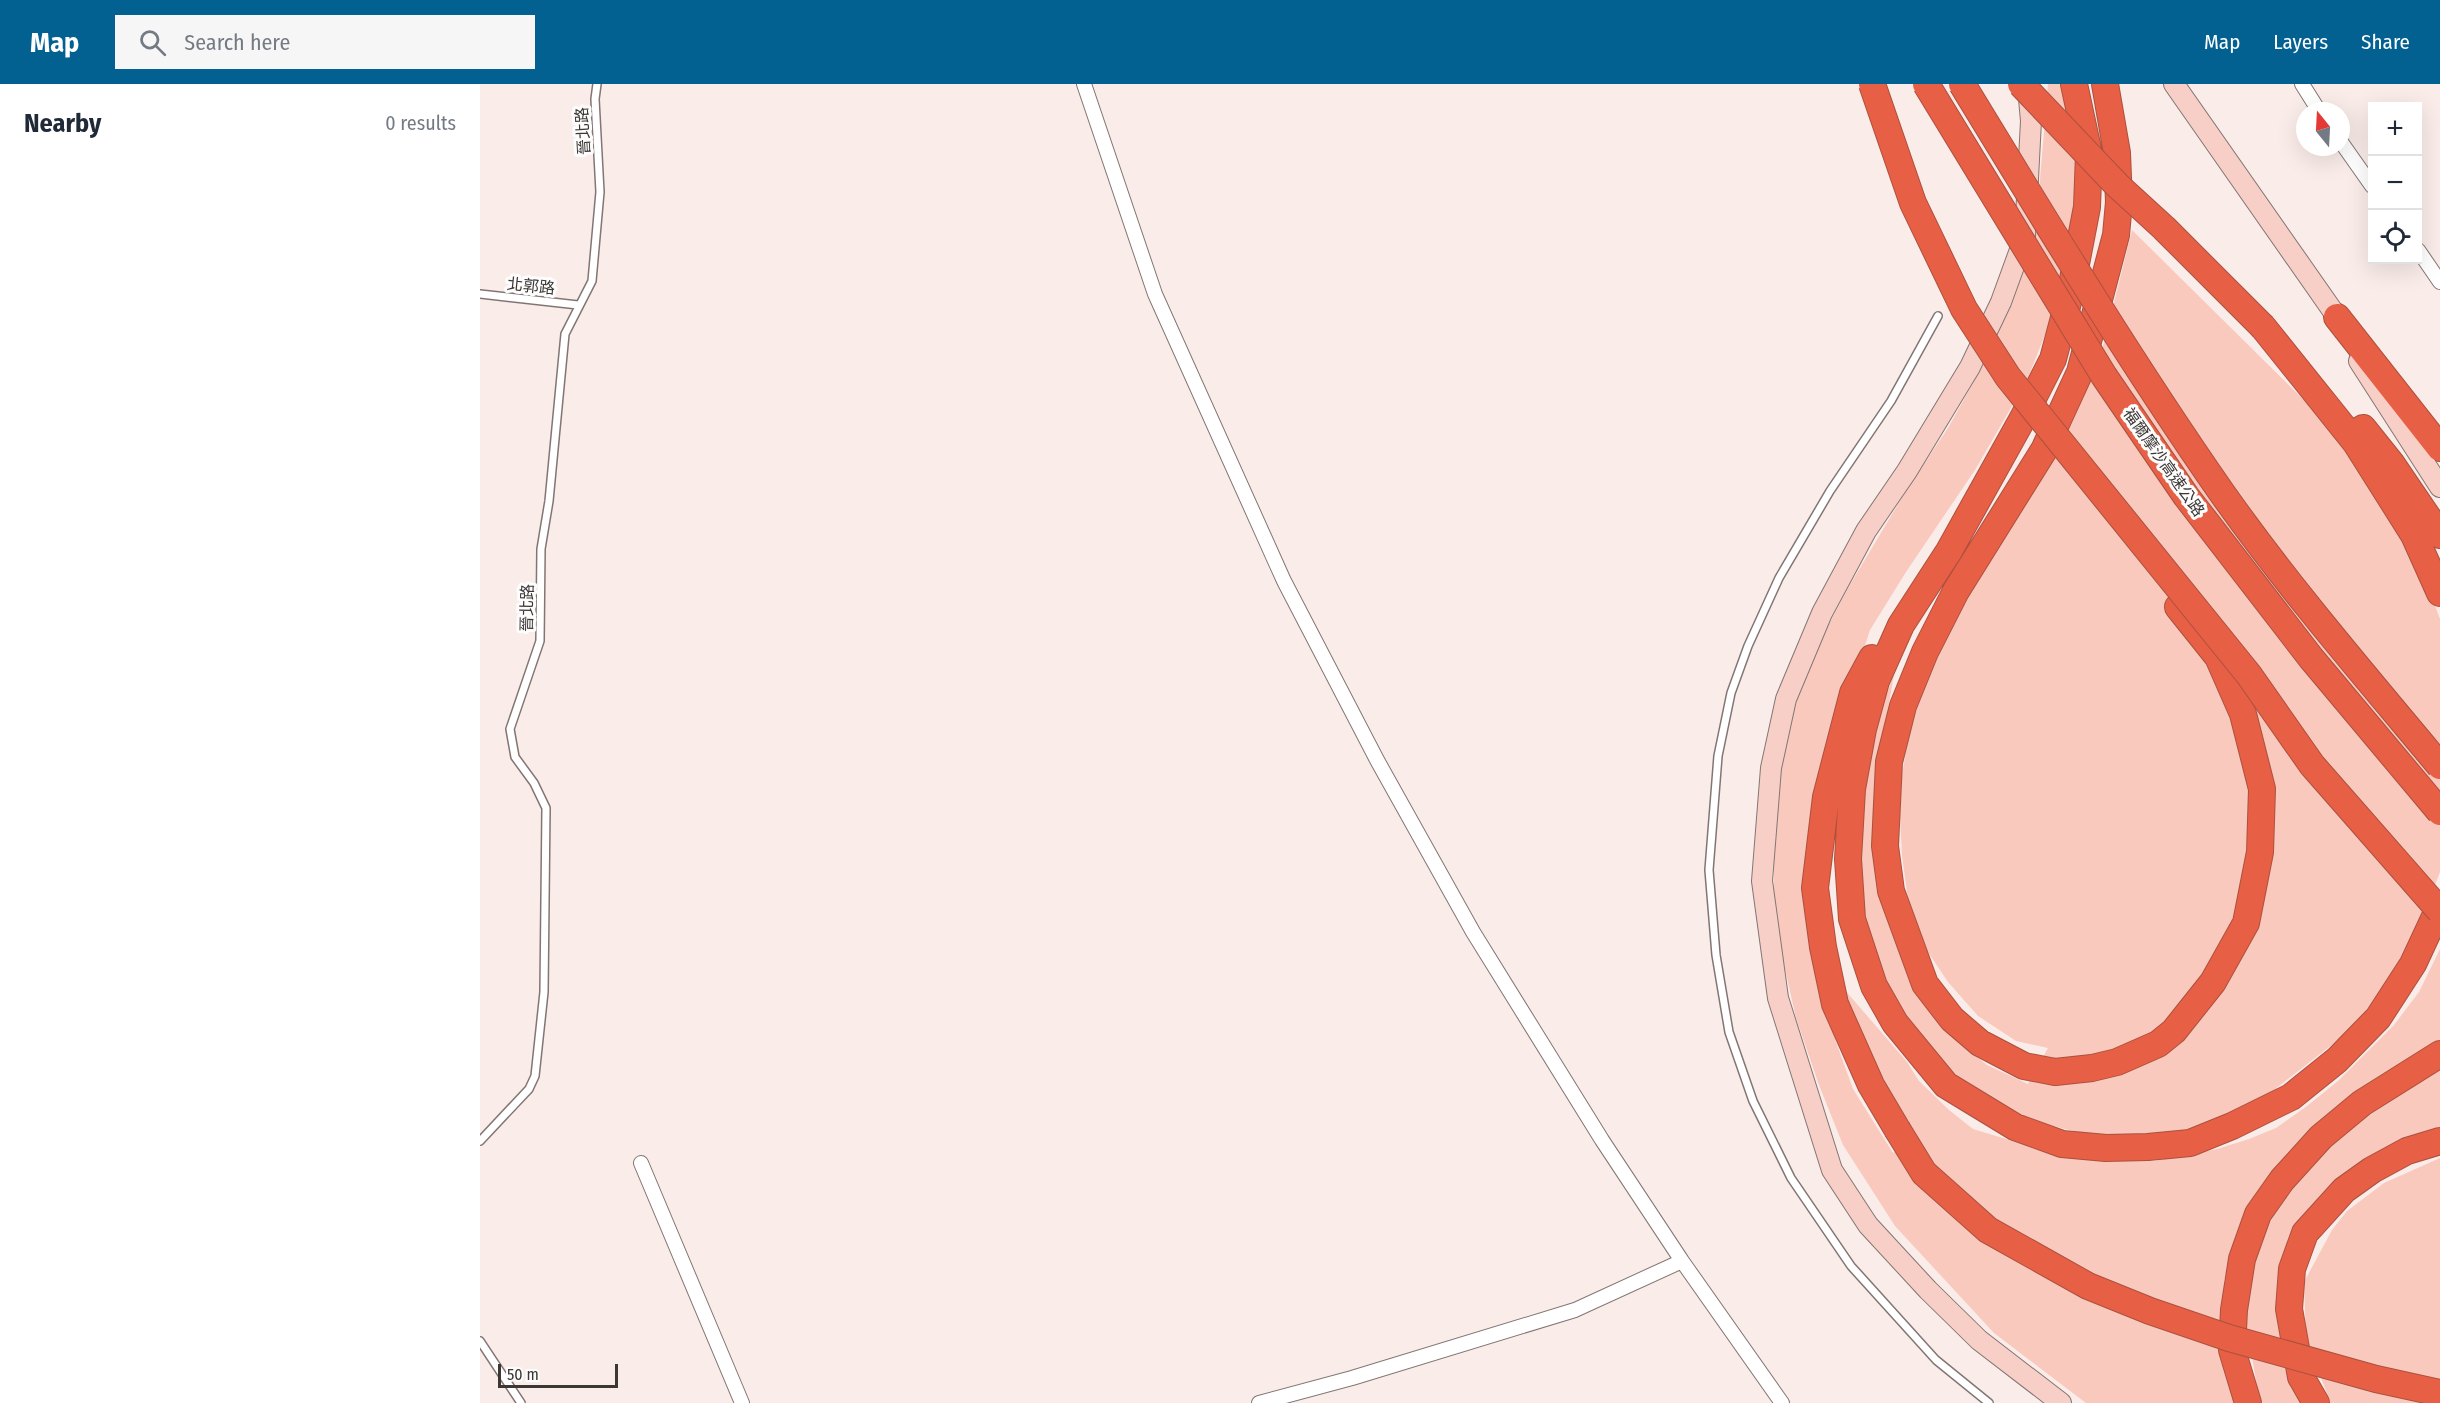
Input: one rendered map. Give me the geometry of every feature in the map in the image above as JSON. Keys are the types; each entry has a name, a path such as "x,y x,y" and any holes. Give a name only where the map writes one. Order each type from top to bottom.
{"highway":[{"path":"1872,84 1913,203 1964,309 2008,377 2249,675 2312,765 2440,911"},
{"name":"福爾摩沙高速公路","path":"1926,84 2104,376 2186,496 2311,658 2440,812"},
{"name":"福爾摩沙高速公路","path":"1962,84 2054,237 2223,495 2335,640 2440,766"},
{"path":"2021,84 2117,185 2164,228 2263,327 2318,373 2391,463 2440,535"},
{"path":"2074,84 2090,154 2087,207 2072,284 2053,359 1998,465 1949,551 1896,634 1876,681 1863,729 1852,789 1848,859 1852,919 1874,986 1890,1014 1946,1085 1978,1107 2015,1127 2062,1143 2106,1148 2148,1148 2190,1143 2232,1126 2291,1097 2337,1060 2378,1018 2413,964 2440,906"},
{"path":"2105,84 2117,153 2119,202 2116,235 2108,270 2080,372 2044,450 1956,591 1925,652 1903,706 1889,762 1885,846 1891,891 1925,984 1952,1019 1980,1043 2024,1066 2055,1072 2092,1068 2117,1062 2158,1044 2174,1031 2213,982 2246,923 2260,852 2262,789 2242,714 2218,657 2175,603 2105,496"},
{"path":"2337,317 2440,448"},
{"path":"2263,327 2356,443 2414,535 2440,594"},
{"path":"1998,465 1919,572 1853,693 1826,797 1815,888 1823,947 1835,1004 1871,1085 1924,1173 1988,1230 2088,1286 2150,1311 2229,1338 2376,1379 2440,1393"},
{"path":"2248,1403 2232,1350 2242,1259 2258,1214 2282,1180 2321,1137 2362,1103 2440,1054"},
{"path":"2316,1403 2301,1377 2289,1309 2292,1269 2305,1233 2344,1190 2372,1170 2407,1150 2440,1141"}],"street":[{"path":"1084,84 1155,294 1284,581 1382,769 1473,932 1602,1140 1682,1262 1782,1403"},
{"path":"2028,84 2031,121 2025,236 2001,302 1970,367 1907,471 1866,531 1822,613 1786,699 1771,768 1762,881 1778,999 1832,1170 1868,1225 1928,1290 1979,1340 2061,1403"},
{"path":"2174,84 2337,317 2353,352 2440,487"},
{"path":"2302,84 2313,102"},
{"path":"2350,154 2368,179"},
{"path":"2422,256 2440,282"},
{"path":"641,1163 742,1403"},
{"path":"1258,1403 1352,1378 1575,1310 1682,1262"}],"lane":[{"name":"晉北路","path":"480,1141 530,1089 535,1076 544,992 546,807 534,783 515,757 510,729 540,641 541,549 549,501 565,334 592,281 600,192 595,99 597,84"},
{"name":"北郭路","path":"480,294 578,305"},
{"path":"1938,316 1891,401 1830,491 1779,578 1749,646 1731,693 1718,756 1710,870 1716,956 1729,1032 1753,1101 1791,1178 1851,1266 1936,1360 1989,1403"},
{"path":"480,1341 521,1403"}],"shaded area":[{"path":"2048,84 2066,84 2080,137 2076,211 2052,317 2027,380 1975,470 1870,630 1811,812 1806,851 1808,931 1836,1042 1853,1089 1893,1153 1916,1137 1874,1073 1844,989 1907,1062 1919,1081 1973,1129 2062,1156 2088,1160 2155,1161 2217,1149 2276,1128 2338,1081 2394,1025 2419,992 2440,949 2440,1043 2385,1075 2234,1245 2224,1281 2223,1318 2236,1403 2086,1403 1994,1333 1895,1226 1843,1145 1796,1018 1774,920 1774,859 1780,754 1797,696 1819,643 1848,588 1906,491 1948,428 1981,369 2012,298 2035,239"},
{"path":"2132,230 2321,417 2347,450 2370,489 2389,512 2428,587 2440,619 2440,872 2423,916 2395,970 2372,1005 2347,1033 2247,1111 2175,1136 2110,1137 2077,1132 2034,1121 2003,1107 1941,1066 1897,1008 1863,931 1857,885 1866,747 1894,675 1883,737 1874,858 1887,919 1908,972 1941,1022 1960,1044 1987,1065 2028,1084 2048,1048 2016,1041 1978,1016 1948,982 1924,946 1908,899 1902,856 1900,815 1902,775 1911,723 1956,614 2047,471 2082,400 2104,343"},
{"path":"2440,1068 2440,1130 2322,1196 2284,1339 2290,1387 2301,1403 2260,1403 2247,1329 2246,1295 2260,1243 2277,1206 2326,1148 2398,1093"},
{"path":"2440,1158 2440,1403 2320,1403 2328,1396 2306,1338 2304,1282 2332,1230 2347,1211 2384,1183"}]}
